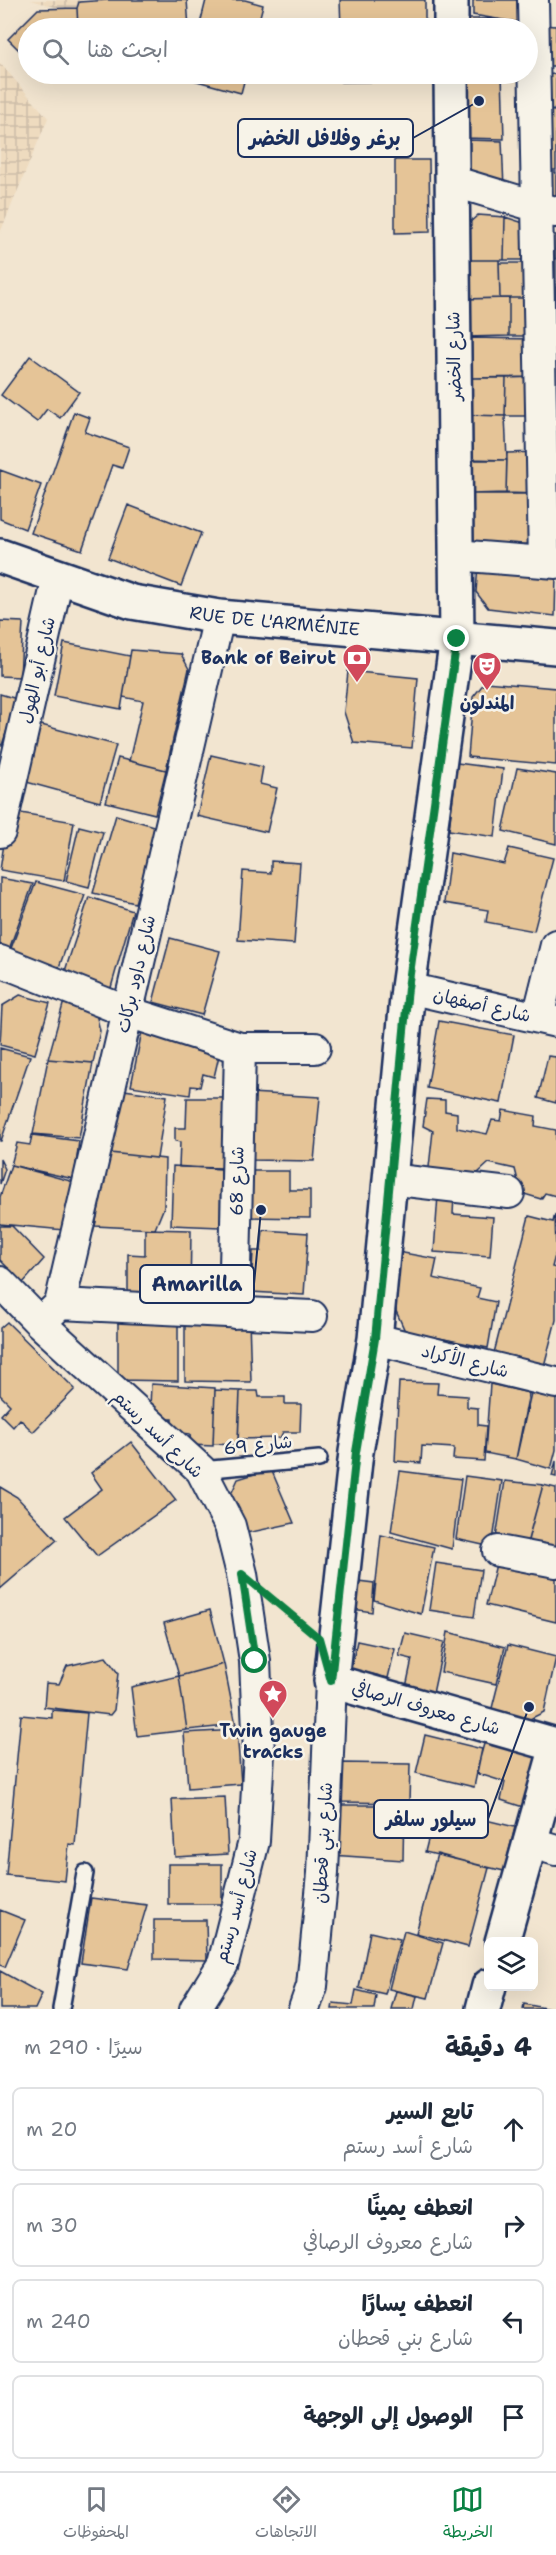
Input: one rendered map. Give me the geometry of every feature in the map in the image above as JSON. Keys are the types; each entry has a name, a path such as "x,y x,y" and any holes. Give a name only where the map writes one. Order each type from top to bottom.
{"street":[{"path":"451,0 451,18"},
{"path":"533,0 536,18"},
{"path":"455,555 550,563 546,71 538,27"},
{"name":"شارع الخضر","path":"451,84 457,639"},
{"path":"452,181 547,210"},
{"name":"RUE DE L'ARMÉNIE","path":"0,556 132,602 219,616 556,647"},
{"name":"شارع أبو الهول","path":"0,832 58,578"},
{"name":"شارع داود بركات","path":"50,1314 128,1012 219,616"},
{"name":"شارع بني قحطان","path":"304,2009 312,1986 323,1873 331,1681 356,1452 375,1339 408,988 457,639"},
{"path":"547,1020 556,945"},
{"path":"0,963 128,1012 240,1048 315,1048"},
{"name":"شارع أصفهان","path":"408,988 547,1020"},
{"name":"شارع 68","path":"234,1313 240,1048"},
{"path":"389,1179 509,1193"},
{"name":"شارع أسد رستم","path":"0,1282 50,1314 201,1470 230,1527 242,1574 255,1661 259,1753 254,1841 223,1964 195,2009"},
{"path":"50,1314 234,1313 312,1316"},
{"name":"شارع الأكراد","path":"375,1339 556,1383"},
{"path":"498,1551 556,1562"},
{"name":"شارع معروف الرصافي","path":"331,1681 556,1748"},
{"path":"504,1937 543,1846 556,1748"},
{"path":"483,2009 488,1991"}],"lane":[{"name":"شارع 69","path":"201,1470 319,1459"},
{"path":"61,2009 85,1874"}],"path":[{"path":"242,1574 310,1631"}],"shaded area":[{"path":"31,0 83,0 79,14"},
{"path":"0,63 48,118 0,233"}],"building":[{"path":"187,0 188,18 78,18 79,2"},
{"path":"206,0 245,0 263,5 260,18 202,18"},
{"path":"340,0 425,0 425,18 341,18"},
{"path":"473,0 528,0 528,18 491,18 473,15"},
{"path":"77,8 78,18 29,18 38,9"},
{"path":"539,25 556,26 556,66 539,66"},
{"path":"18,29 18,49 8,39"},
{"path":"556,74 556,109 540,108 540,75"},
{"path":"208,84 243,84 241,93"},
{"path":"463,84 502,84 504,139 463,138"},
{"path":"540,110 556,111 556,170 541,170"},
{"path":"466,140 502,141 504,188 476,180 466,167"},
{"path":"395,160 429,160 430,232 395,233"},
{"path":"542,172 556,172 556,205 541,200"},
{"path":"478,215 505,217 504,260 468,260 468,224"},
{"path":"505,217 536,227 536,260 504,260"},
{"path":"547,233 556,235 556,259 547,258"},
{"path":"547,258 556,259 556,279 547,278"},
{"path":"465,260 499,260 500,298 465,299"},
{"path":"499,263 536,263 536,298 500,298"},
{"path":"547,278 556,279 556,310 547,310"},
{"path":"509,298 509,336 466,337 465,299"},
{"path":"509,298 536,298 536,336 509,336"},
{"path":"548,322 556,323 556,361 549,361"},
{"path":"469,338 536,339 537,377 470,378"},
{"path":"30,356 79,392 60,418 47,409 37,422 1,395"},
{"path":"537,377 537,416 505,416 506,378"},
{"path":"470,378 506,378 505,416 470,415"},
{"path":"74,412 90,418 85,432 129,447 122,468 112,465 82,550 31,533"},
{"path":"470,415 505,416 507,460 471,459"},
{"path":"539,452 539,494 506,493 507,453"},
{"path":"470,460 507,460 506,493 471,494"},
{"path":"0,470 41,485 25,529 0,519"},
{"path":"471,494 539,494 540,544 471,545"},
{"path":"128,505 201,533 181,586 108,558"},
{"path":"478,565 556,573 555,616 488,608 476,592"},
{"path":"0,621 23,622 20,677 0,676"},
{"path":"64,643 130,656 121,709 54,696"},
{"path":"131,650 181,654 189,669 166,770 129,761 143,701 123,697"},
{"path":"348,671 418,678 412,748 354,743 344,712"},
{"path":"485,682 556,688 556,765 468,757 473,697"},
{"path":"0,694 17,699 2,745 0,745"},
{"path":"34,723 116,745 100,802 19,780"},
{"path":"211,755 263,767 260,784 277,788 267,832 197,816"},
{"path":"118,758 166,770 155,814 106,802"},
{"path":"457,763 503,769 495,837 449,830"},
{"path":"517,768 556,774 556,844 503,831"},
{"path":"9,811 74,822 64,881 0,870"},
{"path":"116,815 157,827 135,903 93,893"},
{"path":"79,826 103,832 89,887 66,881"},
{"path":"509,848 553,858 534,931 486,922 488,910 444,903 450,853 504,864"},
{"path":"271,861 300,863 294,944 238,940 243,871 271,873"},
{"path":"0,878 33,884 8,952 0,949"},
{"path":"36,882 85,895 58,970 10,951"},
{"path":"89,897 133,911 110,991 64,974"},
{"path":"170,938 220,951 202,1015 153,1002"},
{"path":"20,995 50,1003 35,1054 0,1045 2,1006"},
{"path":"64,1001 95,1009 100,1031 93,1063 48,1059"},
{"path":"439,1021 514,1035 501,1103 427,1088"},
{"path":"143,1026 221,1047 214,1077 203,1074 200,1087 191,1086 190,1095 131,1086"},
{"path":"0,1048 30,1056 1,1141 0,1141"},
{"path":"548,1056 556,1057 556,1103 538,1098"},
{"path":"48,1059 93,1063 79,1138 33,1134"},
{"path":"124,1090 167,1096 157,1158 110,1153"},
{"path":"250,1093 320,1097 314,1161 250,1160"},
{"path":"187,1098 228,1098 225,1168 179,1167 180,1142 175,1141 175,1128 186,1128"},
{"path":"427,1099 445,1100 445,1111 457,1113 457,1128 487,1134 492,1120 501,1121 503,1110 536,1116 535,1126 556,1130 556,1196 545,1193 541,1199 521,1193 515,1169 489,1163 468,1182 428,1176 433,1131 423,1126"},
{"path":"32,1135 79,1141 74,1179 11,1165 17,1143 30,1145"},
{"path":"110,1153 165,1159 164,1207 155,1229 95,1226"},
{"path":"0,1159 5,1169 0,1184"},
{"path":"11,1165 74,1182 64,1230 0,1224 0,1197"},
{"path":"173,1166 221,1169 220,1227 171,1225"},
{"path":"246,1171 289,1171 289,1190 310,1190 310,1218 246,1217"},
{"path":"438,1195 454,1196 453,1214 493,1217 490,1256 434,1252"},
{"path":"555,1214 556,1252 552,1267 556,1268 556,1320 544,1366 494,1353 529,1216 553,1222"},
{"path":"0,1226 12,1226 44,1259 23,1283 0,1260"},
{"path":"145,1229 191,1230 190,1301 128,1300 128,1254 145,1255"},
{"path":"263,1230 308,1233 304,1295 251,1292 253,1251 261,1251"},
{"path":"398,1252 437,1259 433,1278 480,1288 477,1298 496,1302 488,1348 405,1331 396,1311"},
{"path":"118,1316 178,1317 178,1381 118,1380"},
{"path":"185,1317 249,1319 251,1382 185,1381"},
{"path":"7,1322 75,1389 33,1432 20,1419 13,1427 1,1415 10,1405 0,1395 0,1328"},
{"path":"399,1382 438,1383 437,1394 467,1396 467,1407 478,1408 478,1425 486,1426 484,1461 453,1459 454,1448 422,1446 421,1463 395,1461"},
{"path":"151,1384 215,1388 213,1446 191,1445 190,1434 172,1432 172,1419 160,1419 150,1408"},
{"path":"490,1384 529,1393 516,1459 485,1453"},
{"path":"215,1390 240,1391 238,1445 213,1444"},
{"path":"240,1391 258,1391 259,1397 285,1397 285,1404 301,1404 300,1432 283,1432 280,1438 238,1439"},
{"path":"531,1393 556,1399 556,1450 551,1469 516,1459"},
{"path":"131,1442 176,1500 97,1556 65,1517 102,1489 91,1473"},
{"path":"556,1461 556,1477 552,1476"},
{"path":"271,1469 294,1523 242,1534 227,1503 238,1479"},
{"path":"400,1471 461,1479 452,1549 391,1532"},
{"path":"465,1476 502,1481 492,1547 456,1539"},
{"path":"505,1481 543,1485 526,1547 495,1544"},
{"path":"543,1485 556,1488 556,1550 527,1544"},
{"path":"0,1487 17,1497 57,1540 0,1589"},
{"path":"381,1535 434,1547 421,1614 374,1600"},
{"path":"498,1556 556,1570 556,1622 486,1605"},
{"path":"436,1563 481,1570 474,1617 429,1610"},
{"path":"350,1580 374,1583 372,1612 346,1608"},
{"path":"210,1610 224,1664 179,1676 164,1623"},
{"path":"448,1632 505,1647 496,1684 441,1672"},
{"path":"405,1633 444,1642 432,1698 405,1692 412,1659 399,1656"},
{"path":"357,1641 395,1649 388,1678 351,1669"},
{"path":"508,1645 556,1657 544,1712 526,1721 491,1712"},
{"path":"106,1657 118,1673 114,1710 110,1715 44,1707 46,1683 59,1684 67,1666"},
{"path":"224,1664 236,1725 187,1730 179,1676"},
{"path":"179,1676 187,1730 137,1736 131,1687"},
{"path":"52,1710 87,1713 75,1845 69,1844 65,1881 6,1875 21,1715 52,1718"},
{"path":"237,1730 241,1784 188,1788 184,1733"},
{"path":"425,1735 482,1749 474,1787 416,1773"},
{"path":"485,1740 537,1754 523,1807 501,1800 505,1782 476,1773"},
{"path":"340,1763 410,1764 409,1803 338,1802"},
{"path":"225,1797 228,1854 175,1857 172,1799"},
{"path":"333,1805 404,1805 403,1860 331,1855"},
{"path":"436,1808 515,1827 504,1871 425,1852"},
{"path":"437,1854 489,1868 468,1947 416,1933"},
{"path":"168,1864 222,1864 222,1904 168,1904"},
{"path":"91,1898 147,1905 128,1969 81,1963"},
{"path":"0,1910 25,1920 5,1967 0,1965"},
{"path":"154,1920 206,1920 207,1960 154,1959"},
{"path":"404,1931 443,1943 428,1998 389,1989"},
{"path":"370,1932 400,1939 385,1994 359,1988"},
{"path":"0,1971 42,1994 35,2009 0,2009"},
{"path":"356,1990 376,1995 374,2009 332,2009 333,2003 353,2005"},
{"path":"396,1991 417,1996 414,2009 391,2009"},
{"path":"524,2004 550,2009 523,2009"}],"place":[{"name":"برغر وفلافل الخضر","path":"479,101"},
{"name":"Bank of Beirut","path":"357,684"},
{"name":"المندلون","path":"487,692"},
{"name":"Amarilla","path":"261,1210"},
{"name":"سيلور سلفر","path":"529,1707"},
{"name":"Twin gauge tracks","path":"273,1720"}],"route":[{"path":"255,1661 242,1574 319,1638 331,1681 356,1452 375,1339 408,988 457,639"}]}
